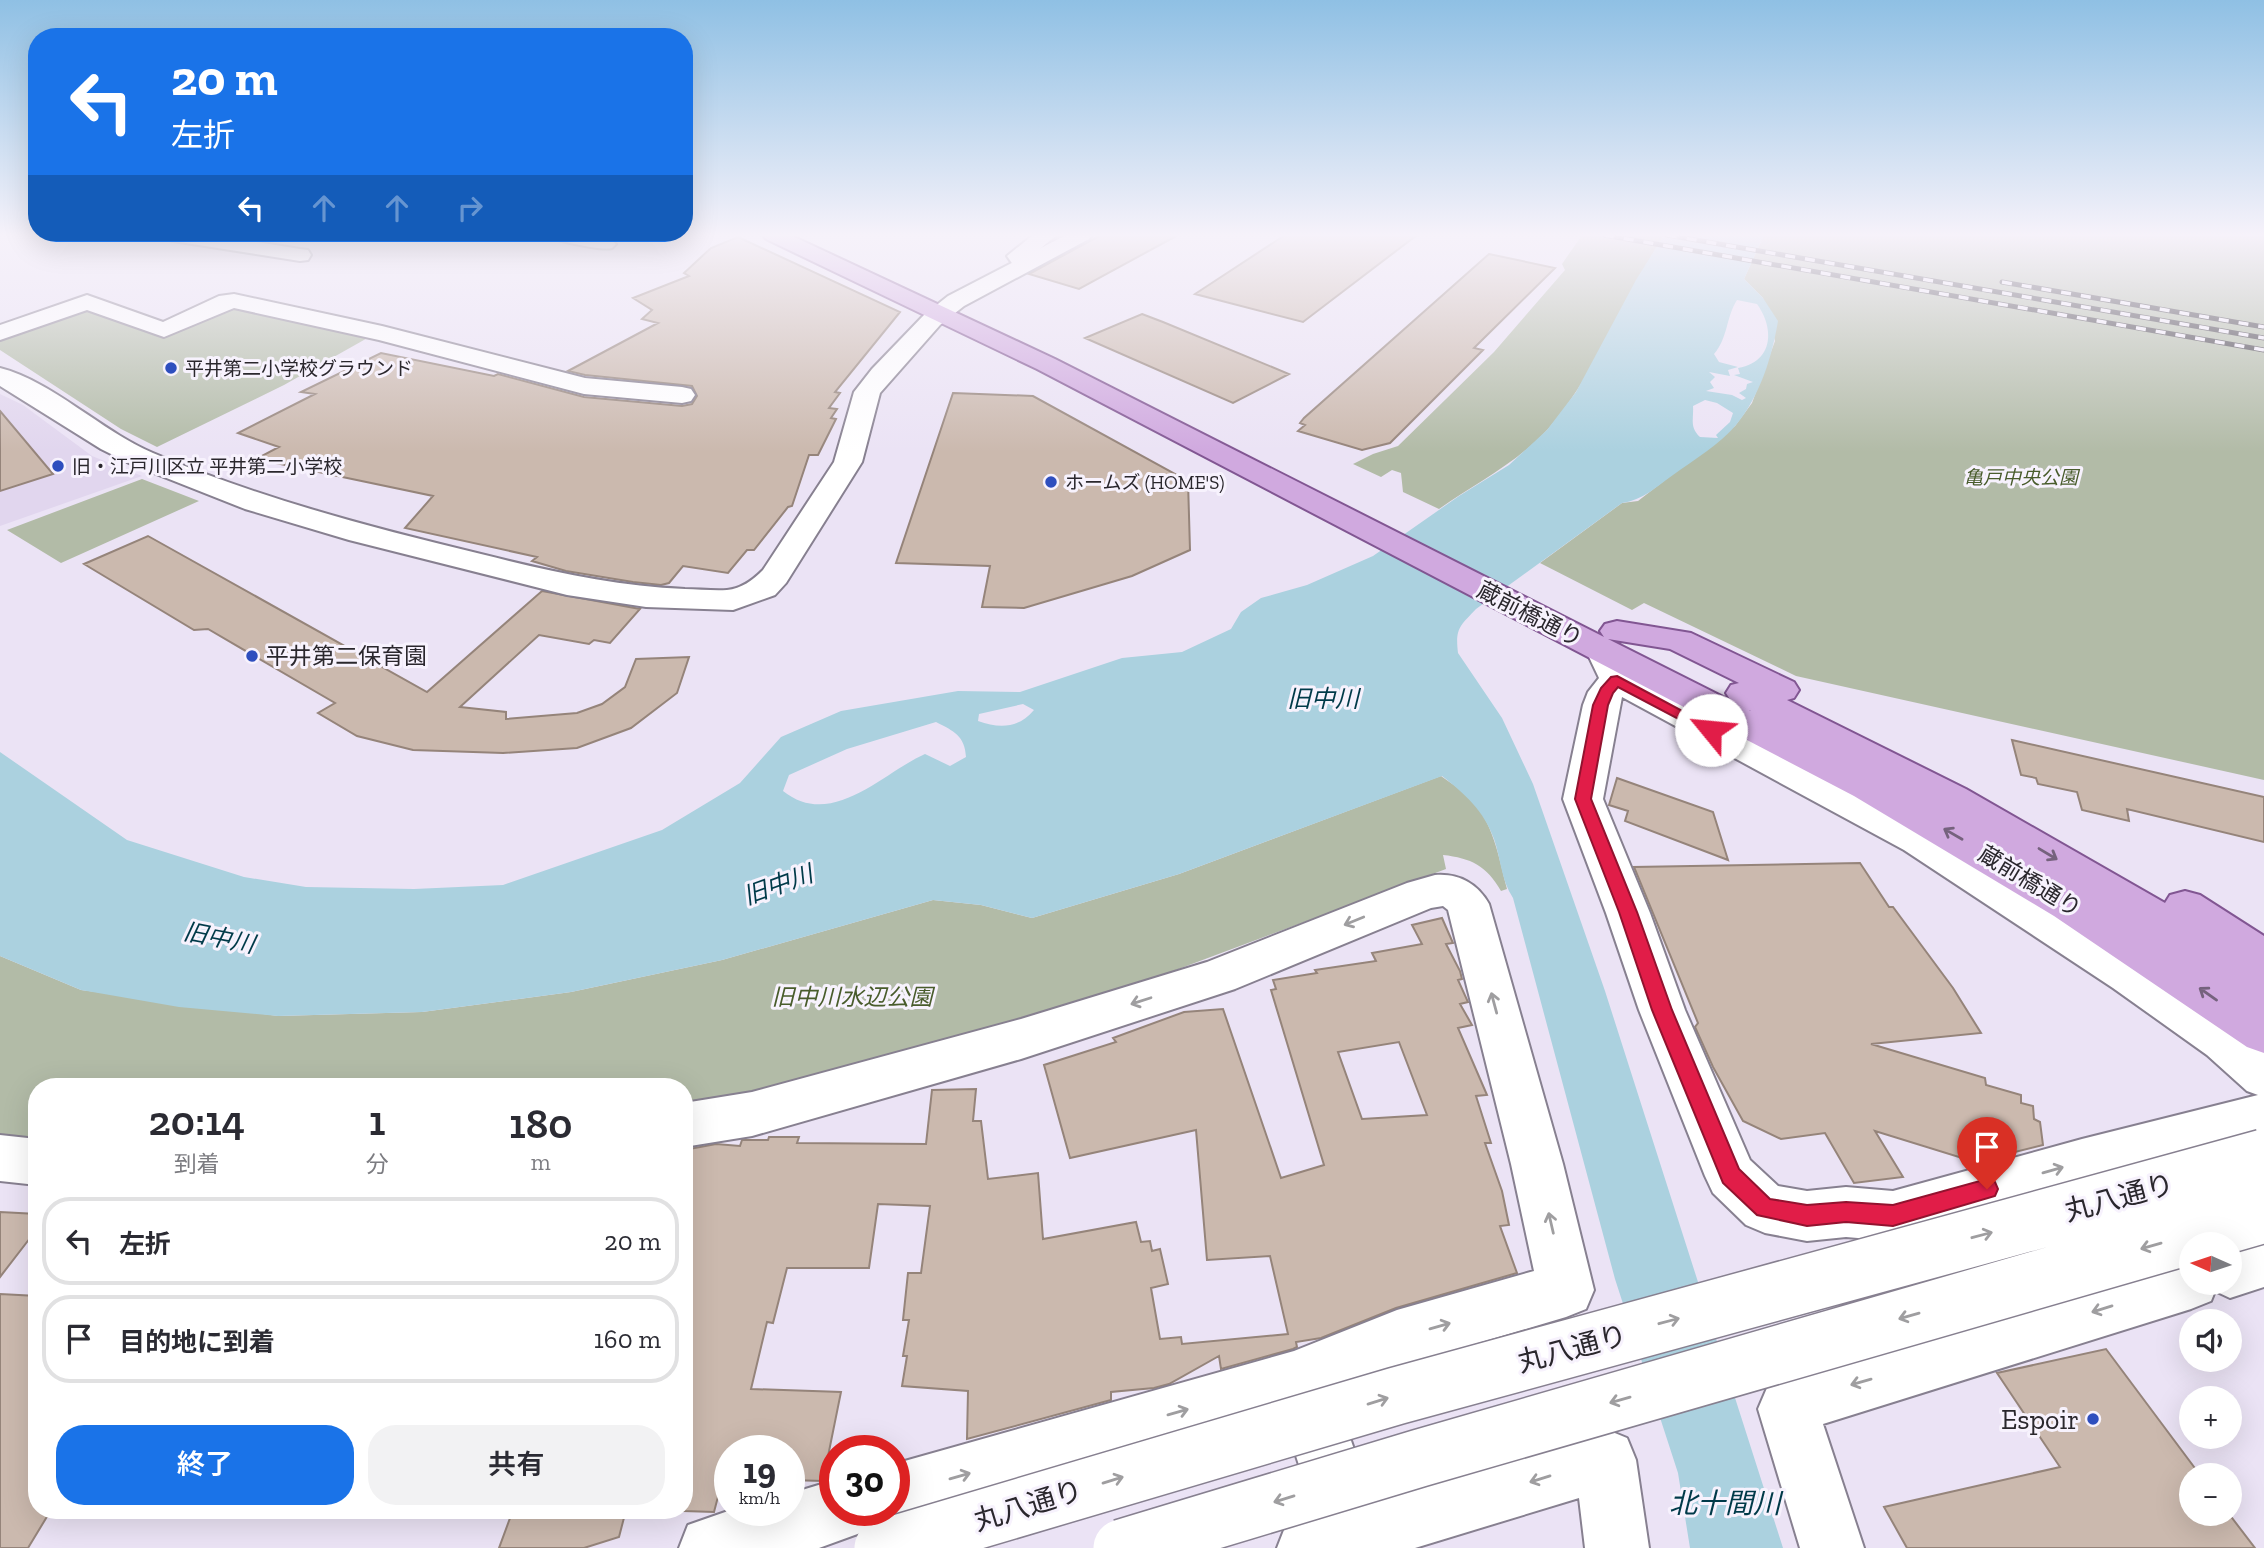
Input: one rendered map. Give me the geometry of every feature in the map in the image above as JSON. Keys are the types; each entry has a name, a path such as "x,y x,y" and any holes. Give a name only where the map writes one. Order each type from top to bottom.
{"main road":[{"name":"蔵前橋通り","path":"948,307 1058,360 1952,834 2103,925 2264,1034"},
{"path":"1613,655 1679,640 1942,768 2113,864 2261,967"}],"street":[{"path":"0,332 72,307"},
{"path":"101,307 164,330 213,307"},
{"path":"263,307 382,333 584,386 682,395"},
{"path":"0,376 27,389 111,443 255,503 360,534 566,585 646,597 733,600 764,587 775,576 848,462 867,392 948,307"},
{"path":"2264,1076 2224,1041 2129,975 1918,840 1613,655 1583,799 1628,912 1662,1010 1731,1176 1765,1208 1807,1216 1846,1212 1893,1216 2082,1162 2264,1115"},
{"path":"693,1124 752,1114 1021,1039 1219,976 1422,894 1444,888 1461,896 1468,904 1537,1164 1566,1290 1374,1346 1324,1365 1300,1378 910,1490"},
{"path":"0,1158 28,1161"},
{"name":"丸八通り","path":"883,1548 1395,1396 2264,1158"},
{"path":"1122,1548 1420,1458 2264,1214"},
{"path":"1893,1216 1986,1343"},
{"path":"2242,1267 2264,1261"},
{"path":"1832,1548 1788,1409 1837,1389 2179,1286"},
{"path":"1300,1378 1331,1541 1605,1460 1617,1548"},
{"path":"711,1548 819,1516"}],"shaded area":[{"name":"旧・江戸川区立 平井第二小学校","path":"0,394 23,405 92,456 142,476 0,526"}],"green space":[{"path":"1533,307 1624,307 1595,361 1548,429 1510,462 1439,509 1403,492 1401,473 1392,470 1381,477 1353,464 1398,446 1494,352"},
{"name":"亀戸中央公園","path":"1766,307 2264,307 2264,780 1796,676 1644,603 1632,610 1540,563 1622,503 1638,501 1735,426 1752,403 1775,341"},
{"name":"平井第二小学校グラウンド","path":"85,308 157,333 226,308 371,336 284,385 157,447 121,429 0,350 0,337"},
{"path":"142,479 199,501 61,563 7,530"},
{"name":"旧中川水辺公園","path":"1441,776 1469,796 1484,817 1494,840 1507,889 1501,891 1484,869 1470,861 1443,855 1446,869 1093,1001 827,1078 693,1104 693,1078 28,1078 28,1138 0,1136 0,956 81,990 278,1016 422,1012 571,992 722,960 933,900 981,905 1032,918 1179,874"}],"water":[{"name":"旧中川","path":"1621,307 1733,307 1722,341 1714,354 1719,362 1738,367 1728,370 1730,376 1709,372 1715,377 1710,382 1714,388 1706,391 1732,395 1742,400 1746,398 1739,393 1746,389 1747,384 1753,382 1734,375 1740,374 1738,368 1750,365 1758,359 1767,343 1767,324 1759,307 1769,307 1778,321 1758,389 1730,432 1649,492 1622,503 1476,609 1460,628 1457,638 1458,653 1502,718 1533,784 1605,991 1783,1548 1690,1548 1678,1473 1615,1279 1513,898 1485,820 1466,796 1442,776 1179,874 1032,918 981,905 933,900 722,960 571,992 422,1012 278,1016 179,1007 81,990 0,956 0,752 127,840 244,877 306,887 414,889 503,885 662,830 740,783 781,737 841,711 958,691 1020,692 1122,658 1182,652 1231,629 1241,612 1261,598 1307,585 1373,556 1509,465 1547,430 1576,392","holes":["1705,400 1717,403 1733,413 1730,422 1716,435 1718,438 1700,437 1693,426 1693,406","1023,704 1034,710 1015,724 1001,726 978,721 979,714","936,722 961,739 966,757 950,766 925,754 856,794 838,801 820,804 801,801 783,791 789,775 847,749"]}],"building":[{"path":"648,307 890,307 900,312 835,392 840,393 829,408 837,409 831,418 836,419 818,455 809,455 792,506 788,507 754,550 747,550 728,573 683,566 669,583 661,585 633,582 566,571 532,561 537,557 405,528 433,496 256,459 279,447 238,433 315,394 301,392 381,353 494,376 498,374 584,397 682,406 692,404 697,396 692,386 568,371 658,323 642,319 652,310"},
{"path":"1246,307 1322,307 1303,322"},
{"path":"1429,307 1515,307 1474,348 1483,350 1390,443 1362,450 1298,431 1305,425 1300,423"},
{"path":"1142,314 1289,374 1233,403 1085,338"},
{"path":"953,393 1033,396 1188,481 1190,550 1132,576 1024,608 982,607 990,566 896,563"},
{"path":"0,411 53,474 0,491"},
{"path":"148,536 427,692 542,591 640,609 610,643 594,640 589,644 539,635 460,707 506,712 506,719 577,713 602,704 625,687 636,659 689,657 677,693 631,728 577,748 503,753 413,750 357,736 318,713 335,703 208,629 194,630 84,564"},
{"path":"2012,740 2264,797 2264,842 2127,809 2129,821 2082,810 2077,792 2038,784 2036,778 2021,775"},
{"path":"1617,778 1713,812 1728,860 1625,821 1628,811 1609,805"},
{"path":"1860,863 1889,907 1893,907 1953,988 1981,1033 1871,1044 1985,1078 1986,1085 2021,1095 2021,1103 2033,1106 2034,1119 2040,1122 2043,1145 1975,1162 1875,1131 1903,1177 1854,1183 1825,1133 1781,1139 1743,1121 1713,1067 1695,1027 1698,1023 1634,867"},
{"path":"1442,918 1453,943 1446,944 1460,971 1462,979 1458,980 1468,1002 1460,1004 1472,1025 1458,1028 1487,1095 1476,1096 1491,1143 1485,1143 1502,1191 1509,1225 1500,1226 1517,1273 1396,1308 1321,1338 1296,1342 1297,1347 1293,1349 1221,1369 1219,1356 1169,1384 1111,1392 1111,1400 967,1439 968,1391 902,1386 907,1356 903,1356 909,1320 903,1320 908,1273 921,1273 930,1206 878,1204 869,1268 787,1268 773,1323 767,1322 751,1389 841,1392 832,1435 819,1435 819,1481 805,1480 805,1435 714,1435 714,1512 693,1511 693,1148 716,1144 740,1146 742,1140 768,1140 769,1137 799,1137 797,1143 926,1144 932,1090 976,1089 973,1121 981,1121 988,1179 1038,1173 1043,1239 1136,1222 1141,1242 1150,1241 1152,1251 1160,1249 1168,1284 1151,1288 1160,1339 1181,1337 1182,1344 1288,1334 1270,1256 1207,1260 1196,1130 1070,1158 1044,1065 1116,1042 1113,1038 1184,1012 1223,1009 1281,1178 1324,1165 1271,990 1276,989 1273,980 1317,973 1315,970 1376,961 1372,953 1422,944 1412,925","holes":["1399,1042 1427,1115 1362,1119 1338,1052"]},
{"path":"0,1212 28,1214 28,1241 0,1277"},
{"path":"0,1294 28,1296 28,1519 46,1519 28,1548 0,1548"},
{"name":"Espoir","path":"2106,1349 2191,1463 2179,1463 2179,1526 2238,1526 2255,1548 1907,1548 1884,1507 2060,1467 1997,1373"},
{"path":"510,1519 624,1519 619,1537 584,1548 499,1548"}],"railway":[{"path":"2019,307 2264,350"},
{"path":"2086,307 2264,338"},
{"path":"2149,307 2264,327"}],"place":[{"name":"平井第二小学校グラウンド","path":"171,368"},
{"name":"旧・江戸川区立 平井第二小学校","path":"58,466"},
{"name":"ホームズ (HOME'S)","path":"1051,482"},
{"name":"平井第二保育園","path":"252,656"},
{"name":"Espoir","path":"2093,1419"}],"route":[{"path":"1711,730 1617,680 1606,692 1601,705 1583,799 1628,912 1662,1010 1731,1176 1765,1208 1807,1216 1846,1212 1893,1216 1987,1189"}],"water label":[{"name":"北十間川","path":"1725,1503"}]}
